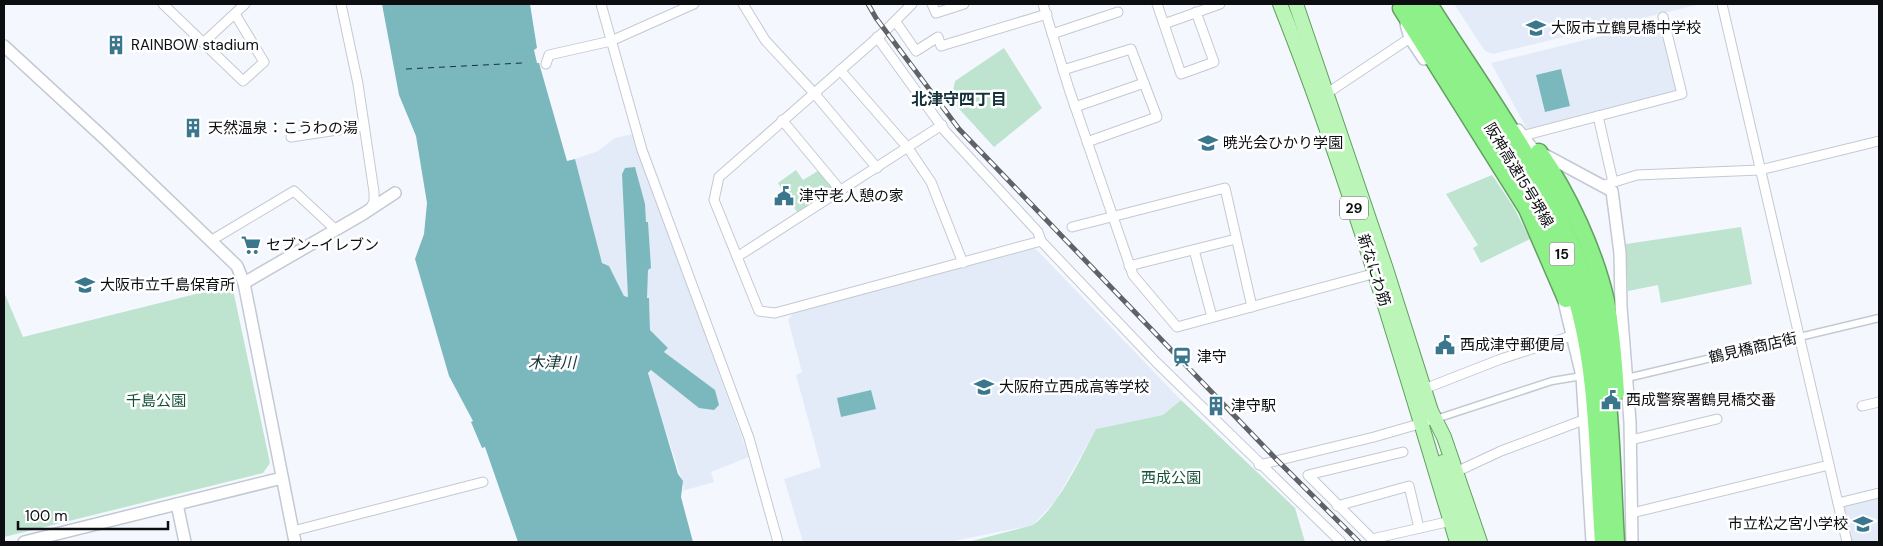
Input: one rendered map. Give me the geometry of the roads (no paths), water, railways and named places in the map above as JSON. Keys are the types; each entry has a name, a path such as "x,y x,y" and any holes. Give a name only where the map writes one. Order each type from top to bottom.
{"highway":[{"name":"阪神高速15号堺線","path":"1429,4 1537,174 1566,229 1578,260 1595,321 1605,384 1616,542"},
{"name":"阪神高速15号堺線","path":"1404,5 1525,180 1554,234 1576,296 1582,324 1592,390 1603,542"},
{"name":"15","path":"1404,5 1416,40 1512,184 1540,236 1570,309 1592,390"},
{"name":"15","path":"1539,152 1555,174 1587,244 1606,301 1613,352 1621,444 1620,542"}],"main road":[{"name":"新なにわ筋","path":"1280,4 1322,96 1424,389 1428,417"},
{"name":"新なにわ筋","path":"1296,4 1376,272 1428,417 1469,542"},
{"path":"1428,417 1444,437 1480,542"},
{"path":"1428,417 1451,521 1458,542"}],"street":[{"path":"163,4 243,82 264,62 235,14"},
{"path":"171,11 179,4"},
{"path":"203,43 245,4"},
{"path":"341,4 364,126 374,192 374,201 370,210"},
{"path":"601,4 642,150 749,438 778,542"},
{"path":"546,64 549,55 611,41 694,4"},
{"path":"743,4 765,40 814,93 876,168"},
{"path":"912,4 896,22 719,177 714,200 759,311 769,312 1041,241"},
{"path":"932,4 936,13 964,4"},
{"path":"1043,4 1075,107 1133,275 1177,327 1376,272"},
{"path":"1157,4 1182,74 1214,62 1196,12"},
{"path":"1164,24 1220,4"},
{"path":"1435,4 1522,136 1539,152 1612,191 1620,253 1621,307 1631,440 1632,542"},
{"path":"1722,4 1847,542"},
{"path":"1052,34 1118,12"},
{"path":"896,22 916,51 938,37 941,46 1046,14"},
{"path":"1522,136 1682,94 1663,17"},
{"path":"877,37 942,126 1038,232 1041,241 1156,362 1259,465 1340,542"},
{"path":"1322,96 1416,40 1526,212 1541,239 1574,335 1582,376 1586,419 1592,542"},
{"path":"4,46 212,240 237,266 244,282 294,537 483,482"},
{"path":"1063,70 1131,49 1157,117 1087,142"},
{"path":"840,70 908,148 931,182 962,263"},
{"path":"1075,107 1144,83"},
{"path":"1598,116 1613,182"},
{"path":"782,120 841,190"},
{"path":"291,137 364,126"},
{"path":"738,257 942,126"},
{"path":"1601,186 1637,175 1760,170 1879,141"},
{"path":"1072,227 1225,188 1252,307"},
{"path":"212,240 294,191 336,230"},
{"path":"244,282 370,210 395,193"},
{"path":"1130,266 1236,239"},
{"path":"1194,250 1212,317"},
{"name":"鶴見橋商店街","path":"1627,378 1879,318"},
{"path":"1424,389 1493,361 1574,335"},
{"path":"1259,465 1374,437 1428,417 1552,381 1582,376"},
{"path":"1862,406 1879,402"},
{"path":"1456,472 1501,451 1586,419"},
{"path":"1631,440 1716,419"},
{"path":"1402,452 1308,475 1372,539 1451,521"},
{"path":"1632,513 1829,465"},
{"path":"24,542 282,478"},
{"path":"1337,506 1409,486 1419,528"},
{"path":"1838,503 1879,493"},
{"path":"177,504 185,542"}],"water":[{"name":"木津川","path":"382,4 530,4 537,48 534,50 537,63 539,63 567,161 575,159 602,263 609,266 624,296 628,297 622,174 625,168 635,167 645,204 646,222 648,222 651,268 648,270 647,298 649,298 650,330 668,348 664,352 715,390 719,405 714,410 699,408 651,370 648,373 678,474 683,481 681,497 693,542 518,542 485,447 482,448 471,422 473,421 449,376 415,259 424,234 427,203 416,136 399,95"},
{"path":"1561,69 1570,106 1545,112 1536,75"},
{"path":"871,390 876,409 841,417 837,398"}],"railway":[{"path":"868,4 876,18 959,129 1277,460 1359,542"}],"place":[{"name":"大阪市立鶴見橋中学校","path":"1536,28"},
{"name":"RAINBOW stadium","path":"116,45"},
{"name":"天然温泉：こうわの湯","path":"193,128"},
{"name":"暁光会ひかり学園","path":"1208,143"},
{"name":"津守老人憩の家","path":"784,196"},
{"name":"セブン-イレブン","path":"251,245"},
{"name":"大阪市立千島保育所","path":"85,285"},
{"name":"西成津守郵便局","path":"1445,345"},
{"name":"津守","path":"1182,357"},
{"name":"大阪府立西成高等学校","path":"984,387"},
{"name":"西成警察署鶴見橋交番","path":"1611,400"},
{"name":"津守駅","path":"1216,406"},
{"name":"市立松之宮小学校","path":"1863,524"}],"district":[{"name":"北津守四丁目","path":"959,99"}],"park label":[{"name":"千島公園","path":"156,401"},
{"name":"西成公園","path":"1171,478"}]}
